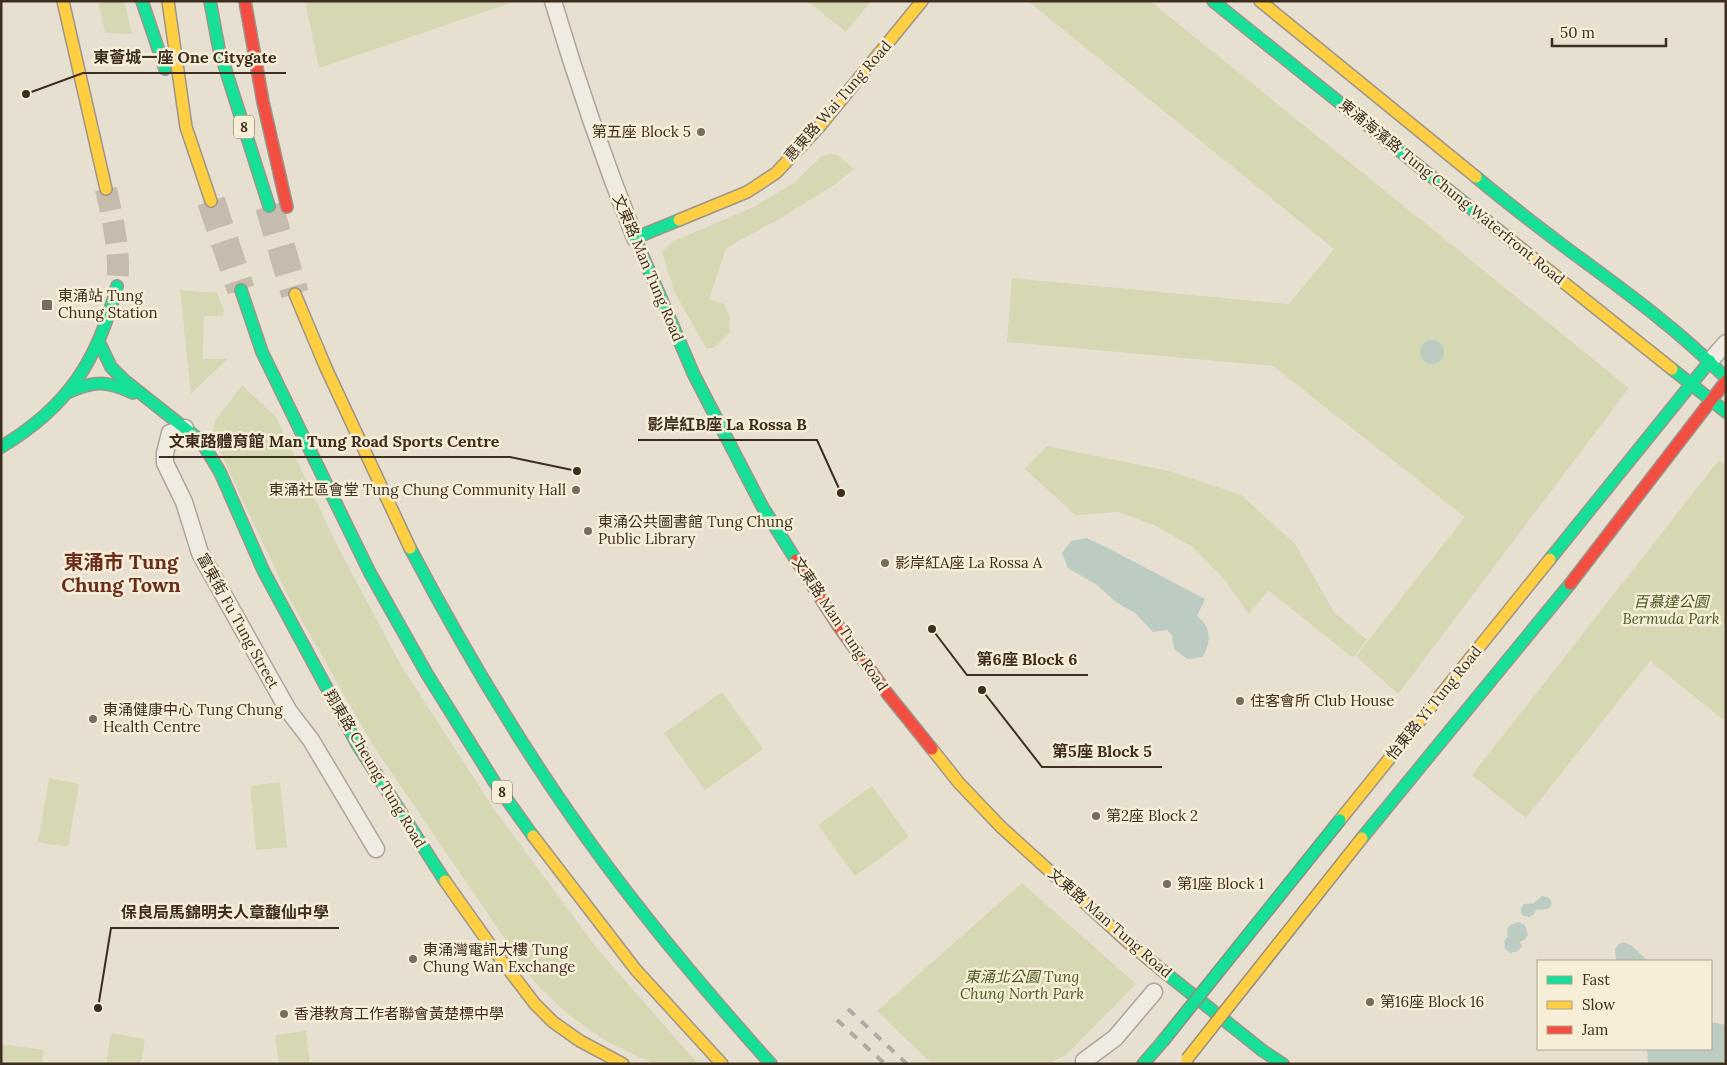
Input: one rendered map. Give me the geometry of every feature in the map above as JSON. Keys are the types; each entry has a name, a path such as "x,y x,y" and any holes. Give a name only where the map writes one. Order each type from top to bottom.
{"main road":[{"path":"63,1 106,189"},
{"path":"142,1 211,201"},
{"path":"168,1 186,127"},
{"name":"8","path":"210,1 219,49 268,206"},
{"path":"245,1 263,102 288,207"},
{"name":"惠東路 Wai Tung Road","path":"635,238 747,192 776,173 798,152 922,1"},
{"name":"東涌海濱路 Tung Chung Waterfront Road","path":"1213,1 1726,412"},
{"name":"東涌海濱路 Tung Chung Waterfront Road","path":"1260,1 1546,232 1662,320 1710,361 1726,379"},
{"name":"文東路 Man Tung Road","path":"635,238 694,376 762,506 839,627 887,693 959,783 1002,827 1128,942 1263,1051 1284,1064"},
{"path":"1,447 41,420 69,392 90,363 100,344 112,311 117,286"},
{"name":"8","path":"241,290 262,352 328,489 370,573 427,674 495,783 548,858 636,970 722,1064"},
{"path":"295,294 329,374 410,548 462,645 530,756 584,836 661,938 770,1064"},
{"path":"308,295 329,374"},
{"path":"100,344 111,367 124,380 149,402 185,428"},
{"name":"怡東路 Yi Tung Road","path":"1143,1064 1710,361"},
{"name":"怡東路 Yi Tung Road","path":"1185,1062 1362,838 1559,598 1726,379"},
{"path":"69,392 83,385 105,382 149,402"},
{"name":"翔東路 Cheung Tung Road","path":"185,428 201,441 220,472 264,572 357,744 431,861 535,1004 553,1022 580,1041 623,1064"}],"street":[{"name":"文東路 Man Tung Road","path":"553,1 574,74 635,238"},
{"name":"怡東路 Yi Tung Road","path":"1710,361 1726,343"},
{"name":"富東街 Fu Tung Street","path":"185,428 170,433 165,453 165,463 186,507 200,553 288,710 316,748 376,849"},
{"path":"1084,1061 1114,1038 1154,992"}],"green space":[{"path":"98,1 124,1 132,34 105,33"},
{"path":"305,1 514,1 514,2 319,68"},
{"path":"807,1 871,1 846,32"},
{"path":"1028,1 1150,1 1629,388 1398,694 1356,656 1465,517 1273,366 1007,342 1012,278 1289,304 1334,249"},
{"path":"823,155 838,155 854,169 834,185 781,218 726,248 709,299 724,304 729,314 730,332 714,348 706,348 674,291 662,252 672,242 756,206 795,182"},
{"path":"180,290 217,293 224,311 223,316 204,316 203,359 227,359 191,394"},
{"path":"242,385 276,417 341,553 402,667 494,809 595,946 698,1064 654,1064 606,1041 569,1015 535,983 374,747 288,596 218,448 213,431 215,421"},
{"path":"1047,446 1169,471 1241,495 1295,544 1334,612 1367,640 1353,658 1268,590 1249,614 1223,578 1193,547 1154,525 1119,512 1075,515 1025,469"},
{"name":"百慕達公園 Bermuda Park","path":"1719,460 1726,465 1726,722 1650,661 1526,818 1472,775"},
{"path":"722,692 763,749 705,790 664,733"},
{"path":"49,778 79,784 68,847 38,842"},
{"path":"280,782 287,847 256,850 250,786"},
{"path":"872,786 909,837 855,876 818,825"},
{"name":"東涌北公園 Tung Chung North Park","path":"1022,883 1136,984 1066,1055 1048,1064 932,1064 877,1011"},
{"path":"306,1031 310,1064 279,1064 275,1035"},
{"path":"111,1033 145,1039 141,1064 106,1064"},
{"path":"1,1044 44,1050 42,1064 1,1064"}],"shaded area":[{"path":"1432,340 1440,344 1444,352 1440,360 1432,364 1424,360 1420,352 1424,344"},
{"path":"1086,538 1205,599 1197,616 1205,625 1209,635 1208,646 1203,657 1187,659 1174,649 1172,635 1167,630 1153,632 1135,613 1116,602 1097,585 1068,568 1062,553 1071,541"},
{"path":"1542,896 1550,899 1552,904 1550,907 1543,910 1537,909 1529,917 1522,915 1521,908 1524,904 1534,903"},
{"path":"1519,922 1525,925 1528,935 1520,942 1522,946 1518,951 1510,953 1505,949 1504,941 1508,936 1507,931 1510,925"},
{"path":"1624,942 1632,946 1647,960 1616,960 1615,949"},
{"path":"1712,1022 1726,1025 1726,1064 1648,1064 1647,1050 1712,1050"}],"tunnel":[{"path":"106,189 117,250 117,286"},
{"path":"211,201 241,290"},
{"path":"269,206 295,294"}],"railway":[{"path":"848,1009 907,1064"},
{"path":"837,1020 885,1064"}],"traffic: fast":[{"path":"142,1 165,69"},
{"path":"210,1 219,49 269,206"},
{"path":"1213,1 1508,238"},
{"path":"1476,177 1533,223 1648,309 1686,340 1722,374"},
{"path":"679,220 635,238 694,375 762,506 796,560"},
{"path":"1,447 45,415 77,379 90,359 100,337 117,286"},
{"path":"241,290 262,352 370,573 427,674 495,783 533,836"},
{"path":"100,344 111,367 124,380 201,441 220,472 264,572 357,744 445,881"},
{"path":"1550,559 1710,361"},
{"path":"1672,369 1726,412"},
{"path":"69,392 86,385 109,384 133,393"},
{"path":"410,548 487,685 528,752 572,817 618,881 667,944 771,1064"},
{"path":"1362,838 1570,584"},
{"path":"1163,1041 1340,820"},
{"path":"1163,971 1263,1051 1283,1064"},
{"path":"1143,1064 1163,1041"}],"traffic: slow":[{"path":"63,1 106,189"},
{"path":"168,1 186,127 211,201"},
{"path":"679,220 747,192 776,173 819,127 922,1"},
{"path":"1260,1 1476,177"},
{"path":"1508,238 1672,369"},
{"path":"295,294 326,368 410,548"},
{"path":"1340,820 1550,559"},
{"path":"932,749 959,783 1001,827 1128,942 1163,971"},
{"path":"533,836 636,970 722,1064"},
{"path":"1187,1059 1362,838"},
{"path":"445,881 535,1004 553,1022 580,1041 623,1064"}],"traffic: jam":[{"path":"245,1 263,102 287,207"},
{"path":"1570,584 1726,381"},
{"path":"796,560 839,627 887,693 932,749"}],"place":[{"name":"東薈城一座 One Citygate","path":"26,94"},
{"name":"第五座 Block 5","path":"701,132"},
{"name":"東涌站 Tung Chung Station","path":"47,305"},
{"name":"文東路體育館 Man Tung Road Sports Centre","path":"577,471"},
{"name":"東涌社區會堂 Tung Chung Community Hall","path":"576,490"},
{"name":"影岸紅B座 La Rossa B","path":"841,493"},
{"name":"東涌公共圖書館 Tung Chung Public Library","path":"588,531"},
{"name":"影岸紅A座 La Rossa A","path":"885,563"},
{"name":"第6座 Block 6","path":"932,629"},
{"name":"第5座 Block 5","path":"982,690"},
{"name":"住客會所 Club House","path":"1240,701"},
{"name":"東涌健康中心 Tung Chung Health Centre","path":"93,719"},
{"name":"第2座 Block 2","path":"1096,816"},
{"name":"第1座 Block 1","path":"1167,884"},
{"name":"東涌灣電訊大樓 Tung Chung Wan Exchange","path":"413,959"},
{"name":"第16座 Block 16","path":"1370,1002"},
{"name":"保良局馬錦明夫人章馥仙中學","path":"98,1008"},
{"name":"香港教育工作者聯會黃楚標中學","path":"284,1014"}],"district":[{"name":"東涌市 Tung Chung Town","path":"121,574"}]}
